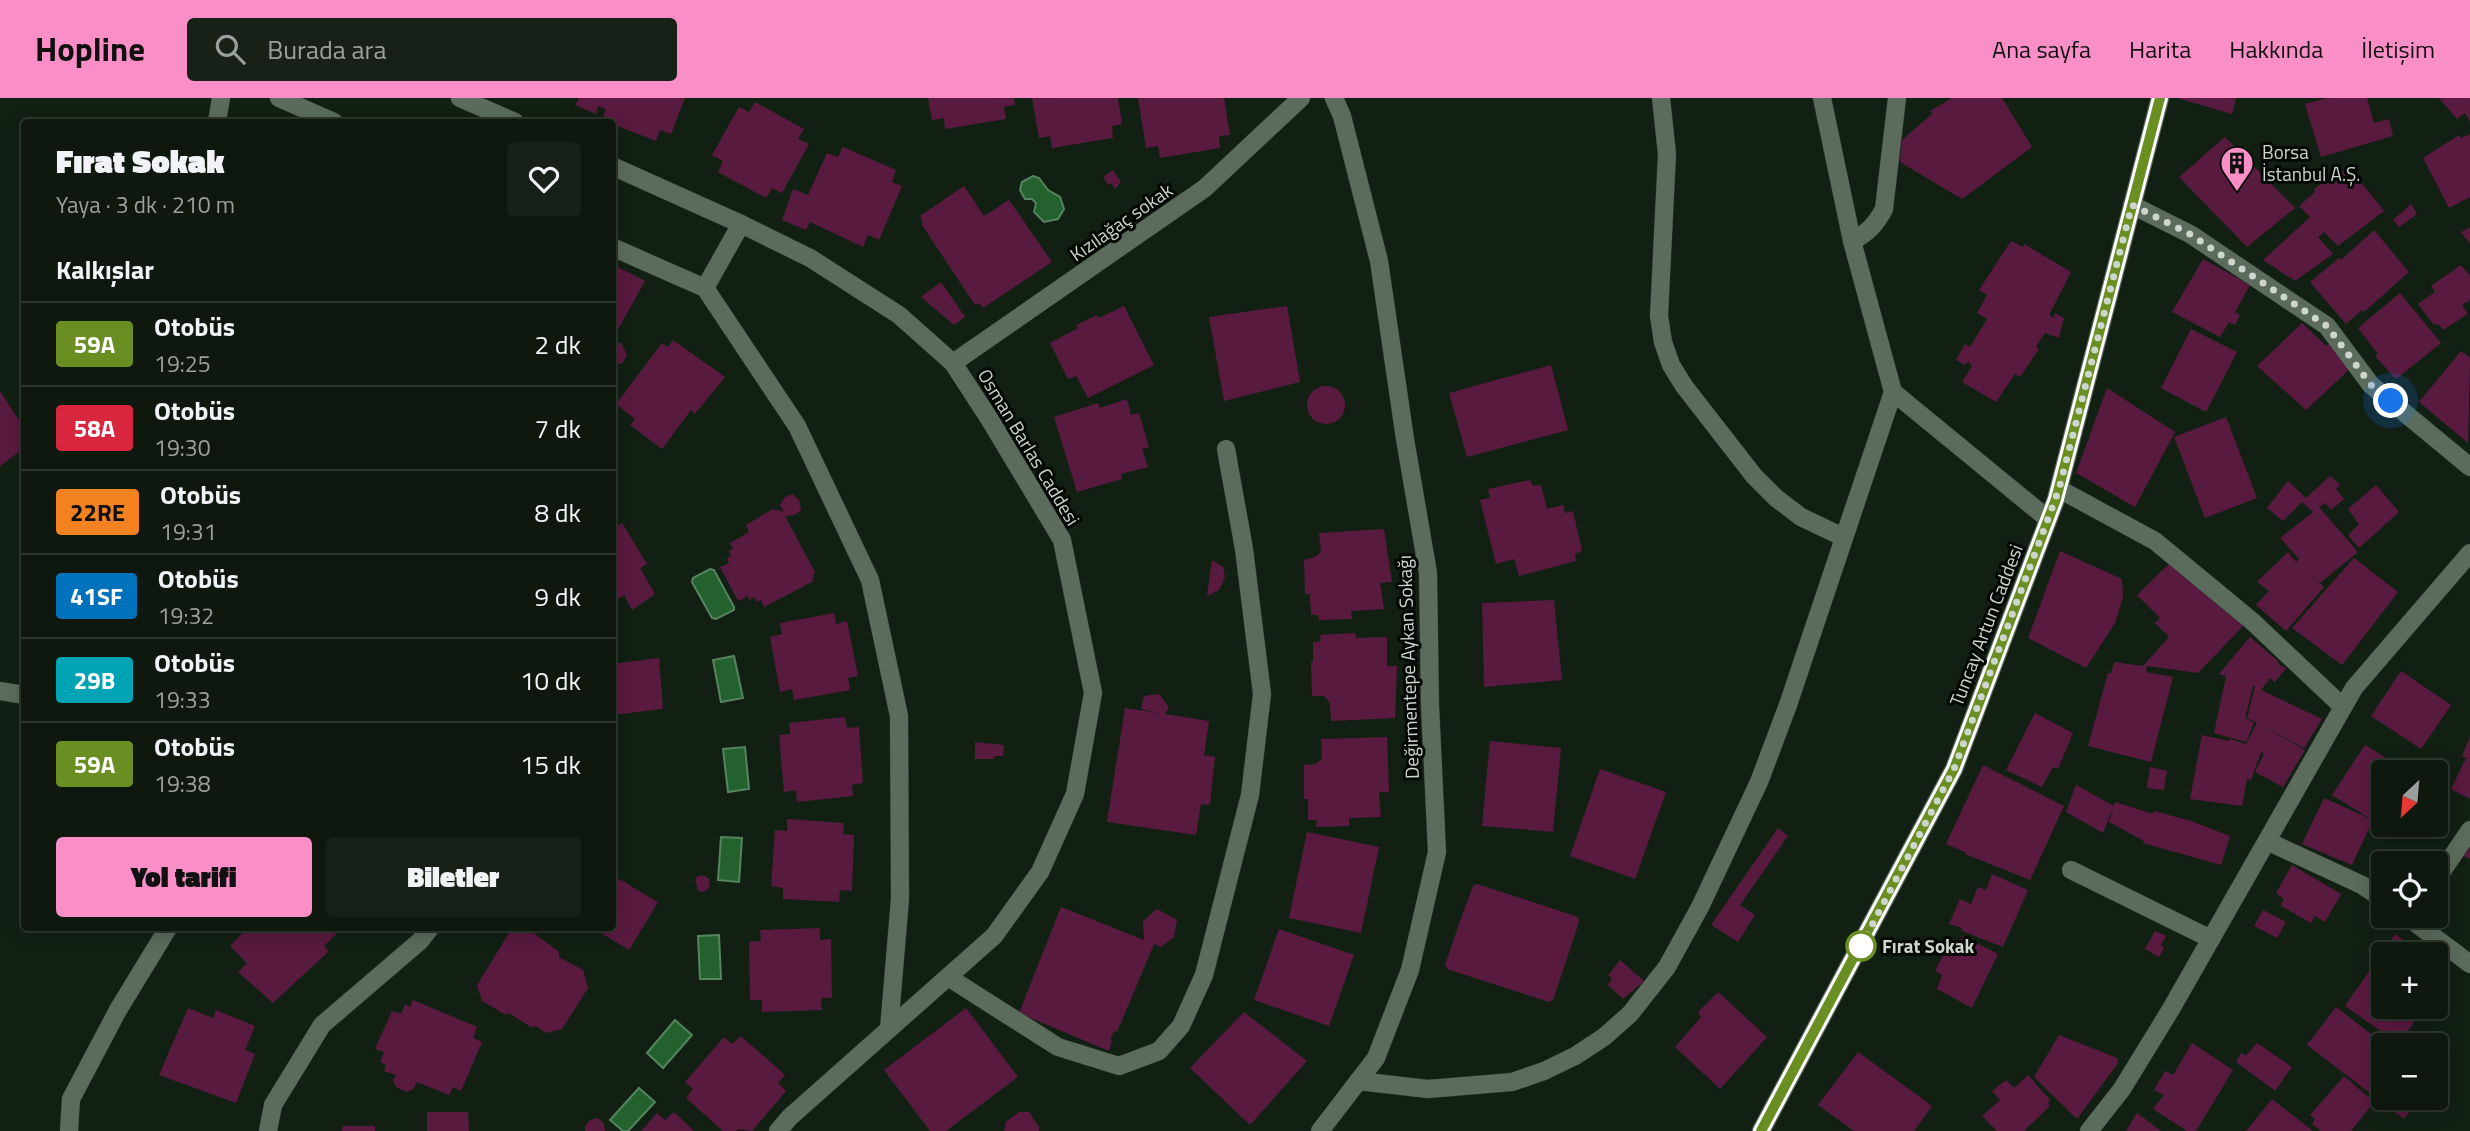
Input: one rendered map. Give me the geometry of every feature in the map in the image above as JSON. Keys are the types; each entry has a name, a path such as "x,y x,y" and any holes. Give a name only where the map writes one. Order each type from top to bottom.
{"street":[{"path":"218,119 221,98"},
{"path":"279,98 327,119"},
{"path":"460,98 508,119"},
{"name":"Kızılağaç sokak","path":"953,363 1205,188 1301,98"},
{"name":"Değirmentepe Aykan Sokağı","path":"1320,1131 1376,1058 1410,970 1437,852 1430,705 1428,573 1379,261 1342,116 1334,98"},
{"path":"1661,98 1667,154 1659,316 1663,342 1671,365 1754,477 1801,517 1843,537"},
{"path":"1357,1081 1428,1089 1512,1082 1575,1056 1604,1037 1630,1014 1667,967 1737,832 1788,705 1892,392 1852,241 1822,98"},
{"path":"1852,241 1865,235 1876,224 1884,209 1897,98"},
{"name":"Tuncay Artun Caddesi","path":"1761,1131 1954,769 2059,489 2160,98"},
{"name":"Osman Barlas Caddesi","path":"616,168 810,258 900,315 953,363 1062,540 1093,693 1075,794 1040,872 994,936 790,1117 778,1131"},
{"path":"2132,205 2190,234 2327,326 2371,385 2470,467"},
{"path":"705,288 741,225"},
{"path":"616,249 705,288 797,426 870,580 899,716 900,899 888,1029"},
{"path":"1892,392 2048,519"},
{"path":"948,977 1058,1046 1119,1066 1159,1051 1181,1026 1203,975 1250,795 1262,694 1244,549 1226,449"},
{"path":"2059,489 2155,541 2253,622 2343,706"},
{"path":"2089,1131 2122,1089 2354,688 2470,553"},
{"path":"0,691 21,694"},
{"path":"2448,862 2470,830"},
{"path":"2267,841 2371,891"},
{"path":"2071,870 2211,939"},
{"path":"2424,928 2470,964"},
{"path":"69,1131 71,1099 118,1010 166,931"},
{"path":"268,1131 273,1105 322,1025 420,941 428,931"}],"shaded area":[{"path":"1033,176 1039,178 1048,190 1060,197 1064,209 1058,219 1044,222 1034,212 1036,203 1032,199 1025,199 1020,190 1022,182"},
{"path":"710,569 714,570 734,607 734,610 716,619 712,618 692,582 693,578"},
{"path":"734,656 743,698 721,702 713,660"},
{"path":"745,747 749,789 728,792 723,749"},
{"path":"721,837 742,838 739,882 718,880"},
{"path":"719,935 721,979 700,979 698,936"},
{"path":"675,1020 692,1035 663,1068 647,1053"},
{"path":"639,1088 655,1102 628,1131 623,1131 610,1120"}],"building":[{"path":"579,98 685,98 671,134 660,130 656,141 616,125 616,119 602,119 606,109 598,106 596,114 575,105"},
{"path":"928,98 1014,98 1015,105 1004,107 1006,119 945,129 944,118 932,120"},
{"path":"1032,98 1118,98 1122,124 1112,126 1113,138 1052,148 1050,136 1039,138"},
{"path":"1138,98 1224,98 1230,135 1219,136 1220,148 1160,158 1158,146 1146,148"},
{"path":"1952,98 2002,98 2032,147 1962,199 1900,162 1902,140 1932,114 1930,111"},
{"path":"2177,98 2236,98 2232,114"},
{"path":"2327,98 2367,98 2374,123 2389,119 2393,136 2321,157 2305,104"},
{"path":"2439,98 2470,98 2470,122 2465,113 2457,119"},
{"path":"755,102 804,129 798,139 809,144 782,193 772,188 766,198 718,172 723,161 712,155 739,107 749,112"},
{"path":"2470,134 2470,197 2449,208 2423,158 2459,135 2461,138"},
{"name":"Borsa İstanbul A.Ş.","path":"2225,137 2295,208 2247,247 2179,177"},
{"path":"843,147 896,170 892,182 902,186 879,240 868,235 863,247 810,222 806,230 782,220 793,189 808,195 827,153 838,157"},
{"path":"2349,167 2384,211 2338,246 2324,232 2318,237 2333,254 2295,281 2263,260 2310,217 2299,206 2315,192 2314,189 2324,182 2326,185 2329,179"},
{"path":"1113,170 1121,182 1115,189 1111,183 1108,185 1103,177"},
{"path":"964,186 984,216 1009,200 1052,262 983,308 979,303 975,305 922,225 920,216"},
{"path":"2411,204 2417,214 2399,227 2393,220"},
{"path":"2470,227 2470,244 2461,232"},
{"path":"2374,230 2409,272 2364,312 2362,310 2346,324 2310,282 2339,258 2341,260"},
{"path":"2011,241 2023,247 2024,244 2071,272 2049,315 2054,318 2055,313 2064,318 2059,338 2045,333 2036,346 2039,349 2020,377 2015,374 1996,402 1962,382 1972,366 1968,361 1965,365 1956,360 1965,344 1970,347 1987,319 1977,313 1987,295 1979,290"},
{"path":"2203,259 2250,285 2235,312 2240,315 2235,325 2229,322 2220,337 2172,312"},
{"path":"2461,265 2470,276 2470,300 2462,305 2468,314 2443,330 2439,325 2433,324 2418,304 2435,292 2431,286"},
{"path":"616,266 645,281 616,333"},
{"path":"941,282 965,317 954,325 921,297"},
{"path":"2400,293 2441,343 2396,379 2375,356 2378,354 2358,328"},
{"path":"1124,306 1154,365 1088,398 1076,376 1068,379 1050,343 1078,328 1076,325"},
{"path":"1287,306 1300,382 1224,401 1209,317"},
{"path":"2302,323 2326,346 2330,343 2352,367 2306,410 2257,366"},
{"path":"2191,329 2237,352 2206,412 2161,388"},
{"path":"673,340 725,377 695,414 691,410 662,449 630,425 635,419 616,404 662,343 668,347"},
{"path":"616,343 621,343 627,355 622,364 616,363"},
{"path":"2461,351 2470,358 2468,443 2419,402"},
{"path":"1551,365 1568,430 1467,457 1449,393"},
{"path":"1326,386 1340,391 1345,405 1340,419 1326,424 1312,419 1307,405 1312,391"},
{"path":"2107,388 2175,432 2135,507 2076,473"},
{"path":"0,391 21,423 21,450 0,466"},
{"path":"1127,399 1131,415 1139,413 1149,447 1142,449 1148,467 1121,474 1122,479 1077,492 1054,417 1098,403 1100,408"},
{"path":"2226,417 2257,498 2205,518 2174,437"},
{"path":"2330,476 2340,485 2336,489 2344,499 2331,510 2325,503 2319,507 2358,552 2320,583 2308,573 2324,587 2286,631 2256,605 2269,591 2257,582 2288,552 2296,562 2299,559 2280,538 2313,512 2302,502 2283,521 2267,508 2288,481 2306,498"},
{"path":"1530,480 1533,486 1541,485 1547,509 1563,505 1565,513 1573,511 1582,551 1575,554 1576,561 1519,576 1514,559 1496,564 1480,500 1490,498 1488,489"},
{"path":"2376,485 2399,512 2359,548 2348,535 2359,524 2348,509"},
{"path":"793,494 799,500 801,510 795,515 785,516 815,572 812,582 764,607 761,600 756,602 755,597 749,600 748,596 738,601 720,567 729,563 729,551 733,549 730,543 749,532 746,525 773,509 784,512 780,505 785,497"},
{"path":"622,523 647,564 640,568 655,594 632,610 624,595 616,600 616,527"},
{"path":"1384,529 1392,582 1380,583 1384,609 1351,611 1352,619 1319,620 1318,615 1311,615 1310,594 1305,594 1304,560 1321,552 1319,533"},
{"path":"2060,551 2122,579 2123,597 2115,623 2086,668 2028,638"},
{"path":"2175,558 2243,626 2198,673 2147,666 2146,672 2173,677 2151,762 2088,746 2108,673 2111,673 2114,662 2143,666 2169,637 2155,623 2160,618 2137,595"},
{"path":"2354,558 2398,592 2342,665 2292,628"},
{"path":"1212,560 1223,567 1225,577 1219,590 1207,596"},
{"path":"1554,600 1562,680 1484,687 1482,603"},
{"path":"834,613 836,624 847,621 858,676 848,678 850,690 794,700 792,689 780,692 770,637 782,634 780,623"},
{"path":"1355,633 1356,638 1387,637 1387,666 1397,666 1395,718 1331,721 1330,703 1324,696 1312,696 1313,642 1321,641 1320,635"},
{"path":"2250,637 2278,661 2279,665 2286,668 2275,682 2270,678 2261,690 2322,719 2304,748 2259,724 2305,750 2283,787 2255,772 2264,754 2261,752 2251,780 2247,779 2242,806 2190,799 2202,735 2246,744 2257,723 2247,718 2255,687 2253,686 2245,718 2254,723 2246,742 2214,733 2226,676 2219,674"},
{"path":"659,658 663,709 616,715 616,663"},
{"path":"2401,671 2451,705 2421,749 2371,716"},
{"path":"1159,694 1169,707 1165,714 1209,721 1204,755 1215,757 1210,805 1201,804 1196,835 1107,822 1125,708 1159,713 1141,709 1144,696"},
{"path":"2035,713 2073,733 2058,769 2053,767 2042,787 2006,770"},
{"path":"845,717 847,728 859,727 863,783 852,785 853,796 797,802 796,790 784,792 779,735 790,734 789,723"},
{"path":"1387,737 1389,792 1379,792 1381,817 1349,818 1349,826 1316,827 1317,820 1308,820 1308,799 1304,799 1304,765 1315,764 1322,759 1321,739"},
{"path":"2470,737 2470,799 2451,789 2466,758 2462,756"},
{"path":"1490,741 1561,748 1553,832 1482,826"},
{"path":"975,742 1004,745 1003,756 975,759"},
{"path":"2365,745 2389,760 2371,760 2371,819 2332,795"},
{"path":"1983,765 2064,806 2030,880 1946,844"},
{"path":"2150,767 2167,771 2164,790 2147,788"},
{"path":"1600,769 1666,792 1635,879 1570,856"},
{"path":"2076,785 2114,806 2103,833 2066,812"},
{"path":"2324,798 2371,819 2352,865 2302,844"},
{"path":"2115,802 2153,814 2154,811 2191,821 2230,836 2221,865 2143,843 2144,841 2109,822"},
{"path":"787,819 844,823 843,834 854,835 852,891 840,890 839,902 783,899 783,888 771,886 775,830 787,831"},
{"path":"1778,828 1788,836 1740,905 1755,915 1738,942 1711,925"},
{"path":"1307,832 1379,847 1361,933 1289,918"},
{"path":"2470,842 2470,859 2462,855"},
{"path":"2292,865 2341,894 2325,922 2315,916 2311,923 2281,906 2284,899 2276,893"},
{"path":"1992,874 2028,890 2003,947 1949,924 1960,899 1971,904 1978,887 1986,890"},
{"path":"705,876 710,880 709,888 704,892 698,891 695,879"},
{"path":"616,877 658,902 629,950 598,931 616,931"},
{"path":"1477,884 1578,917 1579,922 1553,1000 1549,1002 1447,969 1445,965 1460,921 1473,886"},
{"path":"1061,907 1144,940 1143,921 1157,909 1177,920 1174,937 1161,947 1154,944 1117,1032 1114,1031 1110,1040 1109,1051 1019,1013"},
{"path":"2263,910 2286,922 2277,938 2254,926"},
{"path":"820,928 820,940 831,939 832,998 821,998 822,1010 762,1012 762,1000 750,1000 749,942 761,941 760,930"},
{"path":"1279,929 1354,955 1329,1026 1254,1000"},
{"path":"244,931 339,931 324,946 329,951 273,1003 238,972 247,963 230,946"},
{"path":"510,931 531,931 559,952 559,957 583,970 588,988 562,1029 546,1033 482,1001 477,985"},
{"path":"2155,931 2166,936 2159,957 2145,949"},
{"path":"2395,934 2407,942 2389,942"},
{"path":"1963,936 1998,954 1972,1008 1937,989 1942,975 1935,971 1945,951 1952,955"},
{"path":"1620,960 1644,981 1623,999 1608,985 1612,978 1608,975"},
{"path":"2371,969 2371,1019 2416,1019 2407,1033 2383,1033 2345,1006"},
{"path":"1718,992 1767,1037 1720,1089 1675,1047 1701,1017 1698,1012"},
{"path":"413,1000 477,1027 473,1038 482,1042 461,1091 453,1087 449,1095 417,1082 413,1089 407,1092 396,1087 393,1080 396,1075 384,1071 386,1065 380,1062 384,1052 375,1049 392,1011 401,1014 405,1004 410,1007"},
{"path":"2336,1007 2371,1034 2371,1094 2307,1045"},
{"path":"188,1008 213,1018 216,1010 255,1026 245,1050 255,1054 236,1103 159,1075"},
{"path":"966,1008 1018,1077 946,1131 930,1131 884,1070"},
{"path":"1244,1012 1307,1061 1250,1125 1190,1068"},
{"path":"2059,1035 2117,1058 2118,1063 2077,1119 2034,1077"},
{"path":"741,1036 785,1075 778,1083 786,1091 752,1131 723,1131 686,1098 693,1089 685,1082 724,1037 732,1044"},
{"path":"2192,1043 2233,1070 2196,1131 2187,1131 2153,1109 2164,1095 2154,1090 2165,1071 2173,1075"},
{"path":"2257,1043 2292,1067 2275,1091 2236,1062 2241,1053 2246,1056"},
{"path":"1858,1052 1932,1106 1914,1131 1854,1131 1818,1105"},
{"path":"2028,1075 2050,1100 2050,1106 2024,1131 1997,1131 1982,1116 2000,1100 1992,1091 2006,1080 2014,1088"},
{"path":"2344,1076 2371,1099 2371,1106 2351,1131 2321,1131 2312,1124 2315,1119 2310,1115"},
{"path":"2272,1099 2313,1131 2246,1131"},
{"path":"2392,1110 2411,1110 2404,1119"},
{"path":"427,1112 468,1112 469,1131 427,1131"},
{"path":"674,1112 694,1131 641,1131 657,1113 665,1120"},
{"path":"1019,1112 1029,1112 1039,1131 1004,1131 1006,1122"},
{"path":"2137,1113 2161,1131 2126,1131"},
{"path":"598,1118 604,1124 605,1131 585,1131 590,1120"},
{"path":"343,1126 375,1126 375,1131 342,1131"}],"bus line":[{"name":"59A","path":"1761,1131 1954,769 2056,499 2160,98"}],"place":[{"name":"Borsa İstanbul A.Ş.","path":"2237,193"},
{"name":"Fırat Sokak","path":"1861,946"}],"route":[{"path":"1861,946 1954,769 2056,499 2132,205 2190,234 2327,326 2371,385 2391,401"}]}
